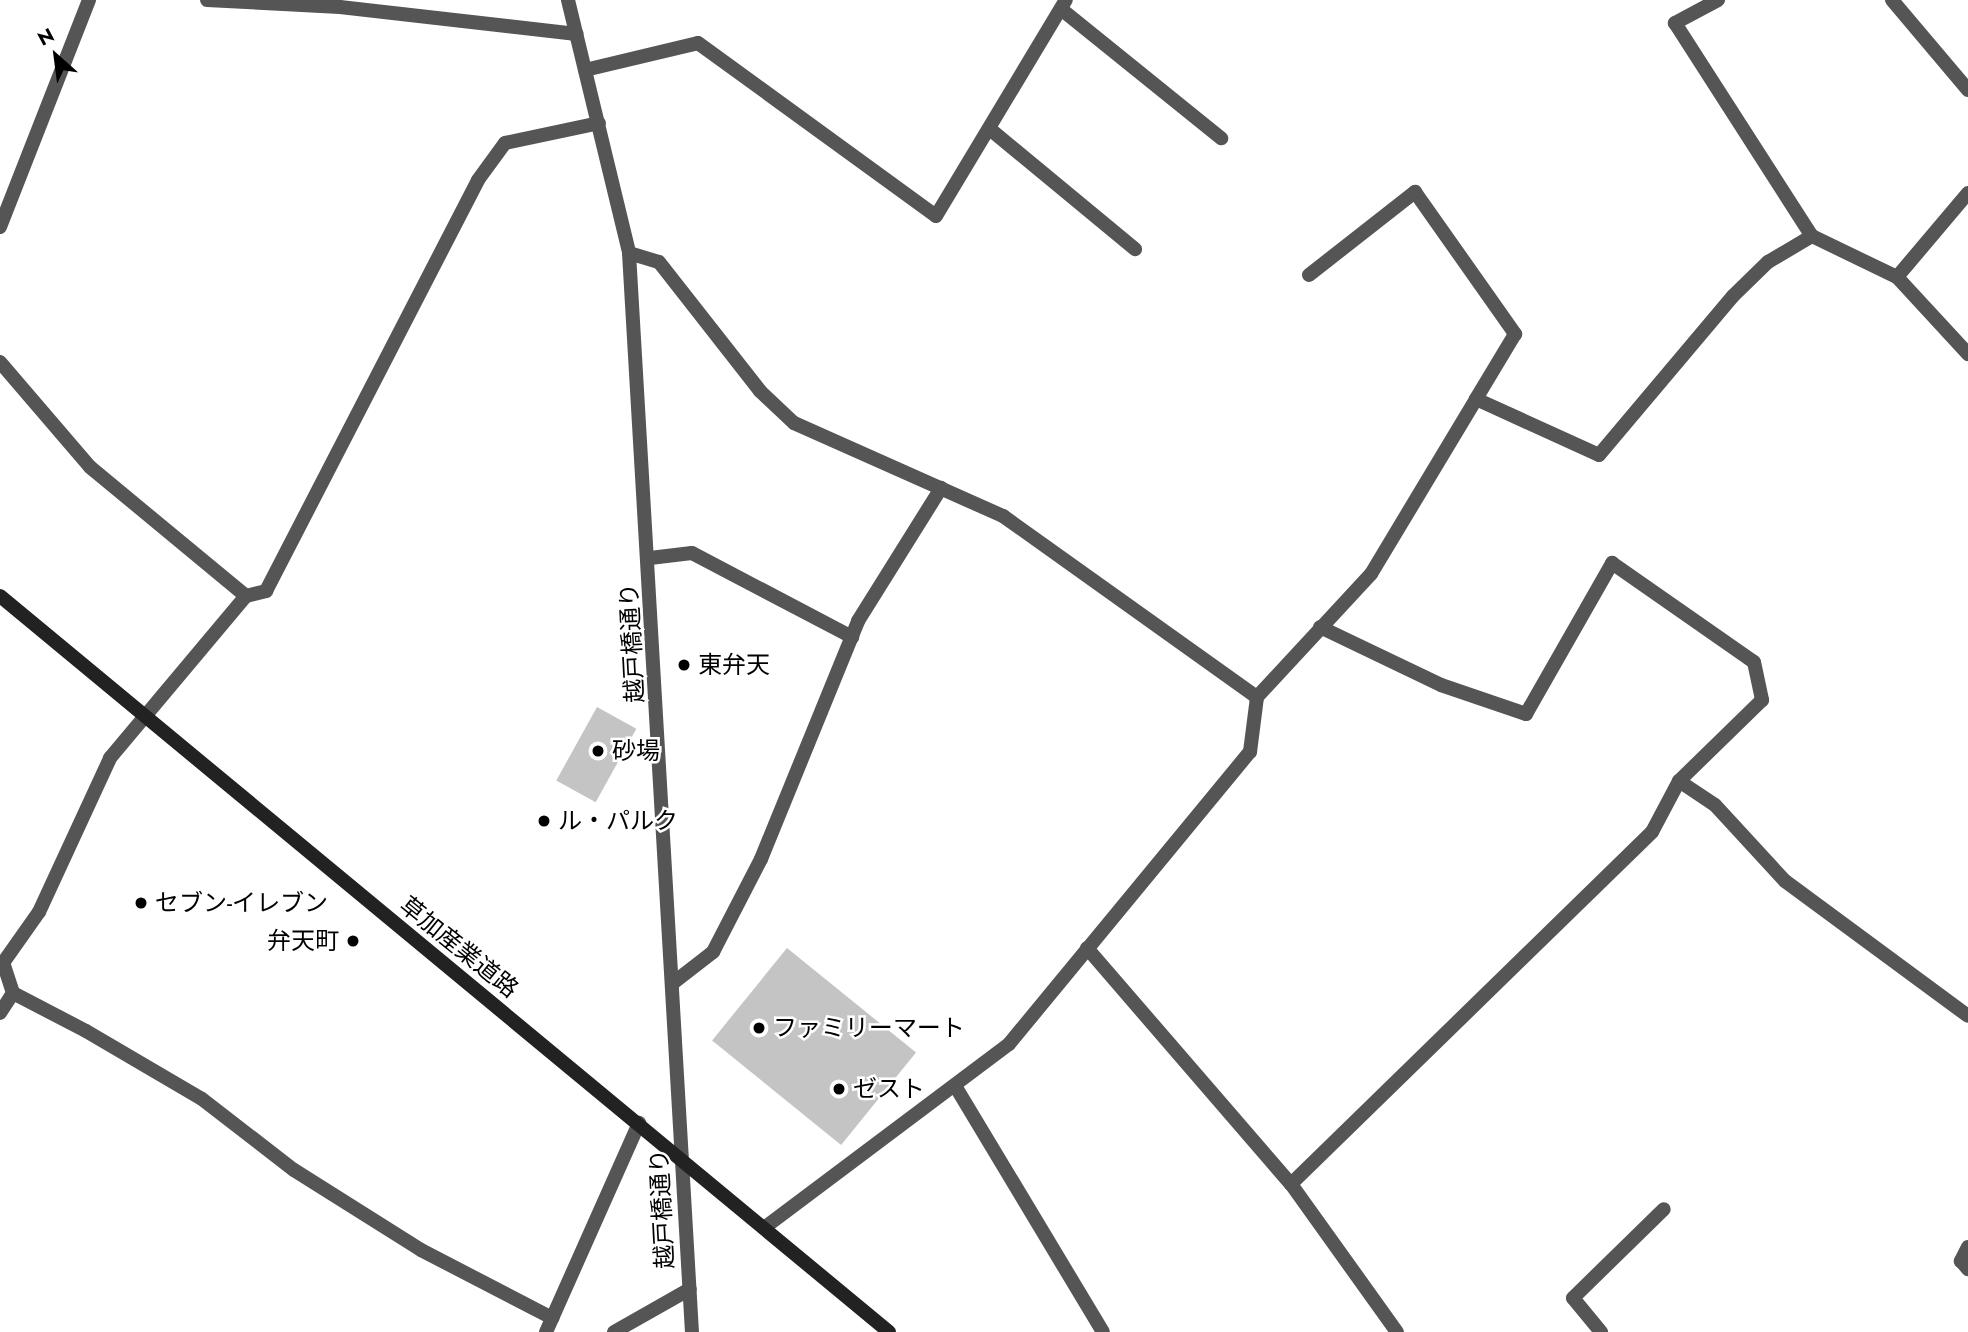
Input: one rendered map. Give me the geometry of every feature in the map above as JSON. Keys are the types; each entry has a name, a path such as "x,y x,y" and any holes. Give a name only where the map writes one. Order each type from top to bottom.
{"main road":[{"name":"草加産業道路","path":"0,596 141,718 639,1123 889,1332"}],"street":[{"path":"0,227 89,0"},
{"path":"207,0 340,7 576,34"},
{"name":"越戸橋通り","path":"568,0 629,253 650,558 692,1332"},
{"path":"1718,0 1675,23 1812,236 1897,276 1968,354"},
{"path":"1892,0 1968,90"},
{"path":"585,70 698,43 936,216 991,130 1063,5 1221,138"},
{"path":"599,124 505,143 455,218 297,541 266,591 246,596 110,758 39,912 2,960 13,993 86,1031 202,1099 294,1170 421,1250 549,1325 639,1123"},
{"path":"991,130 1135,249"},
{"path":"764,1228 957,1089 1009,1044 1250,752 1257,697 1371,574 1515,334 1415,192 1308,275"},
{"path":"1897,276 1968,193"},
{"path":"1476,399 1599,455 1733,296 1768,262 1812,236"},
{"path":"629,253 659,262 760,391 794,423 941,488 1014,524 1257,697"},
{"path":"0,362 90,467 246,596"},
{"path":"673,984 713,952 755,871 852,637 941,488"},
{"path":"650,558 692,553 852,637"},
{"path":"1291,1184 1652,832 1679,781 1762,700 1754,662 1612,563 1526,714 1441,685 1320,627"},
{"path":"1679,781 1715,805 1785,881 1968,1016"},
{"path":"1087,948 1291,1184 1397,1332"},
{"path":"0,1013 13,993"},
{"path":"957,1089 1103,1332"},
{"path":"1601,1332 1573,1298 1664,1209"},
{"path":"1968,1247 1961,1261 1968,1269"},
{"path":"614,1332 690,1289"}],"building":[{"path":"597,707 636,729 596,802 556,780"},
{"path":"787,948 916,1052 841,1145 712,1040"}],"place":[{"name":"東弁天","path":"684,665"},
{"name":"砂場","path":"598,751"},
{"name":"ル・パルク","path":"544,821"},
{"name":"セブン-イレブン","path":"141,903"},
{"name":"弁天町","path":"353,941"},
{"name":"ファミリーマート","path":"759,1028"},
{"name":"ゼスト","path":"839,1089"}]}
